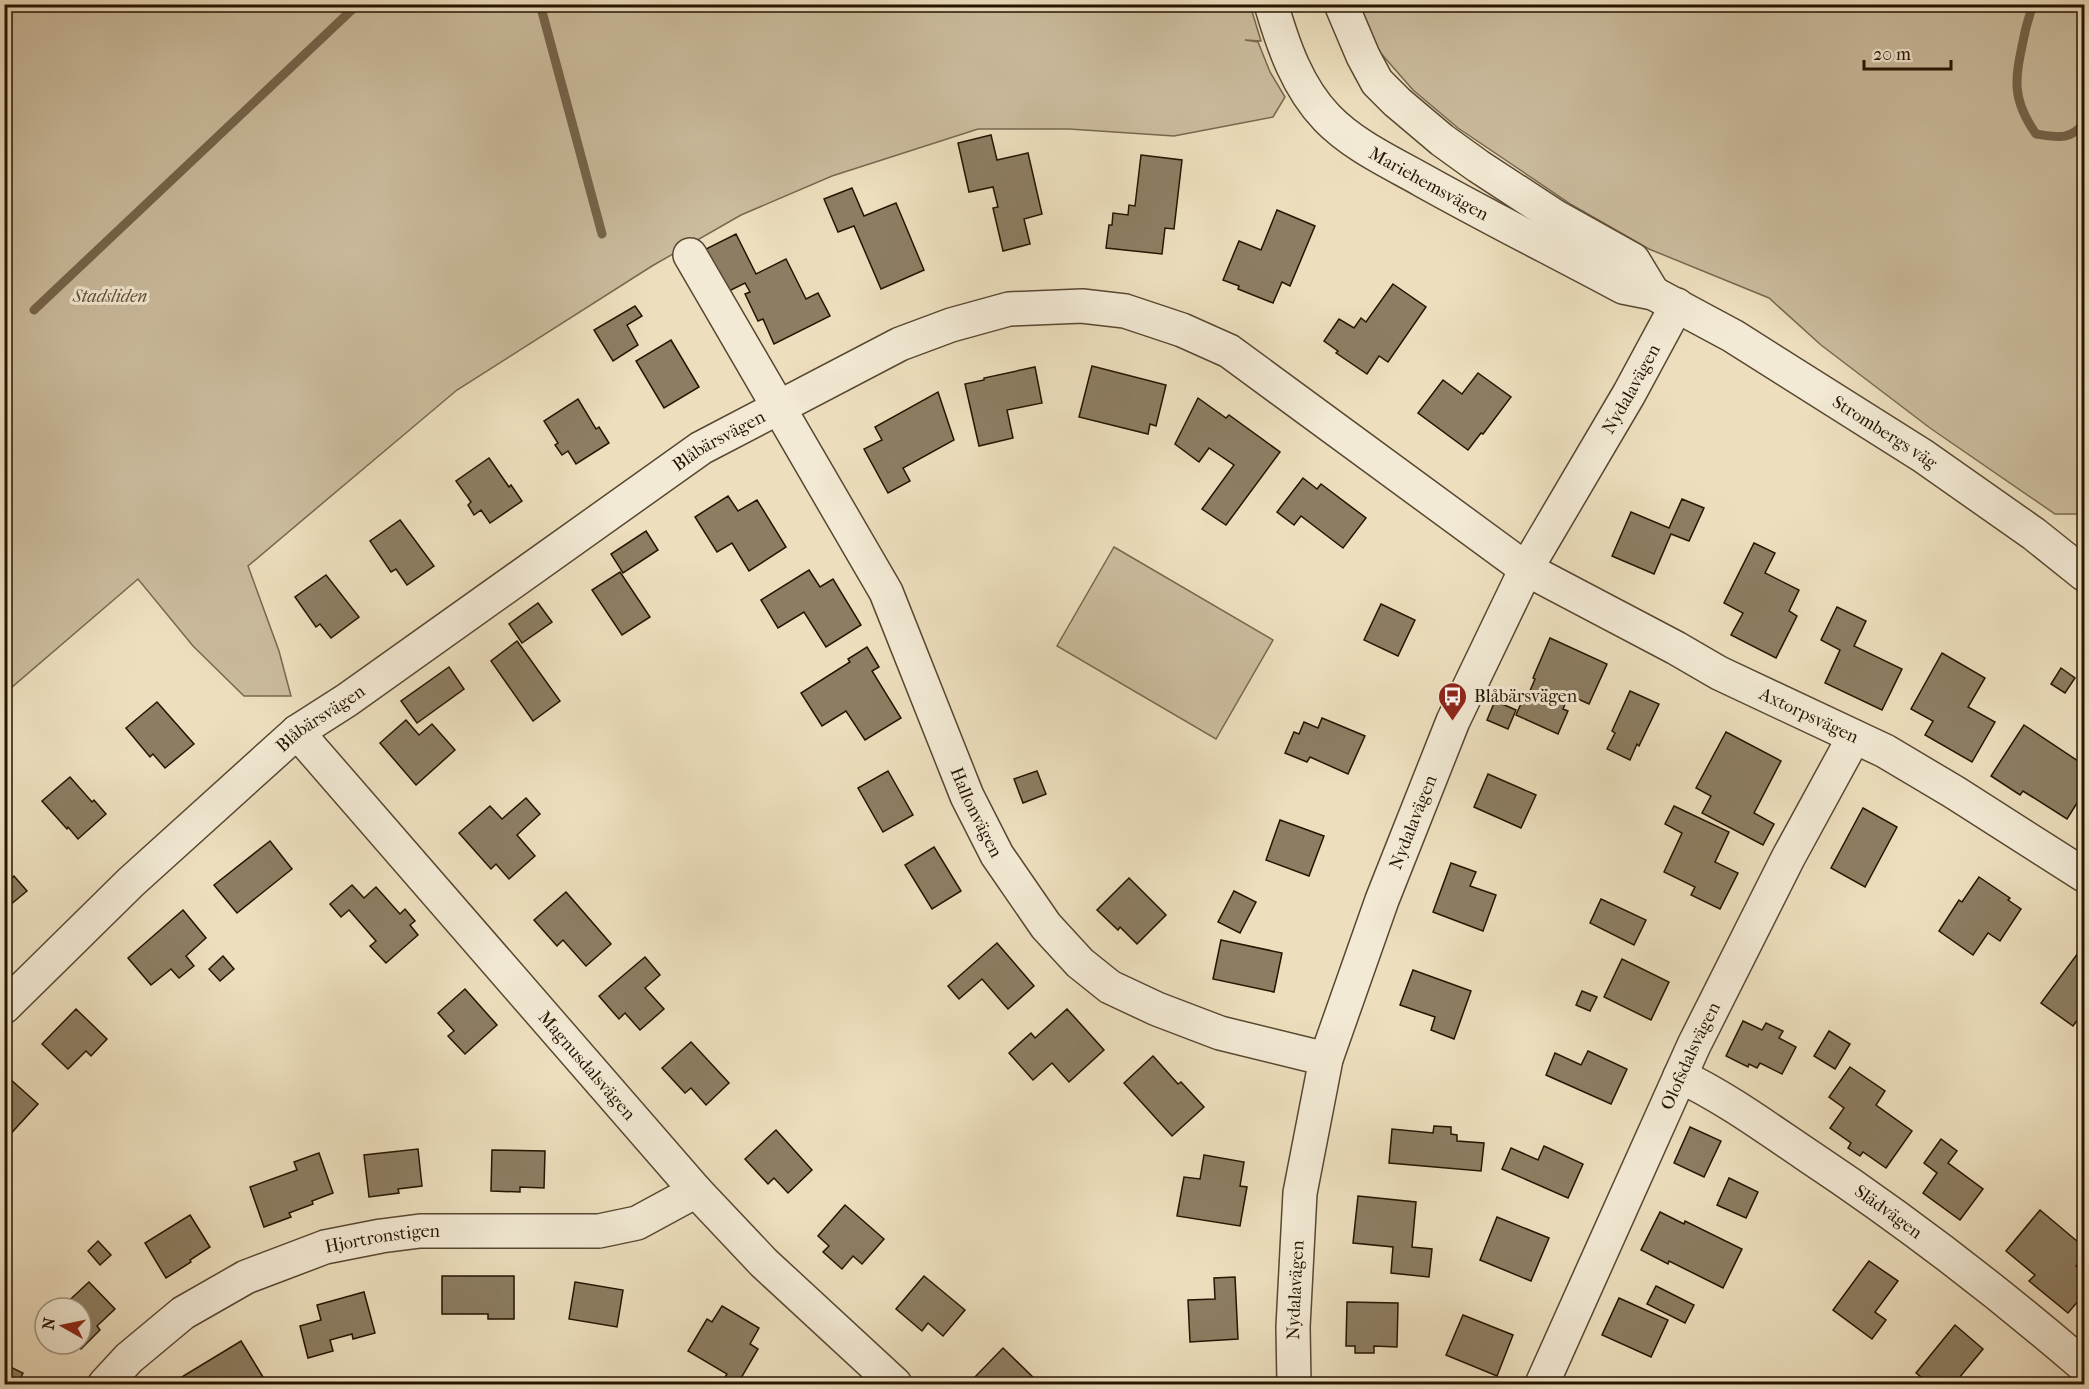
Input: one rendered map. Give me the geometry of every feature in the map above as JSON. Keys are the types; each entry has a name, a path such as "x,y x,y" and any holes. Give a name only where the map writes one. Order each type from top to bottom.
{"street":[{"name":"Mariehemsvägen","path":"1271,4 1293,69 1308,94 1327,118 1353,140 1460,201 1623,287 1665,299"},
{"name":"Mariehemsvägen","path":"1341,4 1363,56 1377,82 1397,102 1442,140 1478,166 1556,217 1633,260 1665,299"},
{"name":"Hallonvägen","path":"690,255 886,592 967,796 997,855 1046,926 1080,963 1110,987 1220,1032 1326,1059"},
{"name":"Nydalavägen","path":"1294,1384 1293,1327 1300,1193 1326,1059 1382,900 1453,721 1526,569 1629,394 1665,299"},
{"name":"Strombergs väg","path":"1665,299 1733,336 1923,456 2034,534 2085,574"},
{"name":"Blåbärsvägen","path":"4,1007 131,882 297,732 347,700 701,448 900,344 951,324 1009,309 1082,306 1125,311 1182,330 1229,351 1526,569"},
{"name":"Axtorpsvägen","path":"1526,569 1719,673 1885,751 2085,875"},
{"name":"Magnusdalsvägen","path":"297,732 696,1191 764,1263 896,1384"},
{"name":"Olofsdalsvägen","path":"1542,1384 1727,976 1854,737"},
{"name":"Slädvägen","path":"1680,1076 1707,1089 1844,1179 2017,1308 2085,1366"},
{"name":"Hjortronstigen","path":"105,1384 129,1358 183,1313 246,1277 325,1247 420,1231 599,1231 637,1223 696,1191"}],"green space":[{"name":"Stadsliden","path":"5,5 1250,5 1261,41 1245,40 1258,42 1270,72 1285,97 1273,117 1174,136 1069,129 978,129 832,176 741,215 652,266 457,390 248,566 279,651 291,696 244,696 193,646 138,579 5,693"},
{"path":"1357,5 2084,5 2084,514 2055,514 1930,428 1821,345 1769,298 1649,249 1572,205 1458,128 1413,90 1378,50"},
{"path":"1114,547 1273,640 1216,739 1057,646"}],"building":[{"path":"991,135 997,160 1028,153 1042,214 1024,219 1030,244 1003,251 993,208 998,207 993,187 969,192 958,143"},
{"path":"1141,155 1182,160 1174,229 1165,228 1162,254 1106,248 1113,213 1128,215 1129,205 1135,206"},
{"path":"852,188 864,216 896,203 924,270 881,289 854,226 838,232 824,199"},
{"path":"1277,210 1315,226 1290,286 1282,282 1273,303 1238,289 1239,286 1223,280 1239,241 1261,250"},
{"path":"736,234 756,274 786,259 806,299 818,293 830,316 774,344 763,319 758,321 745,294 750,292 745,283 727,292 706,249"},
{"path":"1393,284 1426,307 1388,362 1379,356 1367,374 1336,353 1338,351 1324,341 1339,319 1354,328 1361,318 1366,322"},
{"path":"635,306 642,316 627,325 638,345 613,361 594,330"},
{"path":"671,340 699,387 664,408 636,361"},
{"path":"1092,366 1166,385 1156,426 1150,424 1148,434 1079,417"},
{"path":"1035,367 1042,403 1007,410 1013,438 979,446 965,384"},
{"path":"1478,373 1511,397 1468,450 1418,413 1443,380 1462,394"},
{"path":"938,392 954,440 903,468 910,481 888,493 864,449 882,440 875,427"},
{"path":"1198,398 1226,418 1229,415 1280,452 1226,525 1202,509 1234,465 1209,448 1199,462 1175,444"},
{"path":"578,399 596,429 599,427 609,443 576,464 568,451 562,455 555,445 558,443 544,421"},
{"path":"489,458 522,501 490,523 481,510 474,515 468,505 471,502 456,481"},
{"path":"1303,478 1317,489 1321,484 1366,518 1343,548 1301,516 1294,525 1277,512"},
{"path":"728,496 738,511 757,500 786,547 749,571 732,543 717,552 695,517"},
{"path":"1682,499 1704,508 1689,541 1671,534 1654,574 1612,556 1631,512 1669,528"},
{"path":"400,520 434,566 407,585 396,569 391,572 370,541"},
{"path":"646,531 658,550 623,573 611,554"},
{"path":"1754,543 1775,553 1765,573 1799,590 1789,611 1797,616 1776,658 1731,635 1743,613 1724,603"},
{"path":"809,570 820,587 833,579 861,625 826,647 804,612 778,628 761,600"},
{"path":"620,572 650,617 622,635 592,590"},
{"path":"326,575 359,617 331,638 320,624 316,627 295,597"},
{"path":"538,603 552,622 522,643 509,624"},
{"path":"1381,604 1415,620 1398,656 1364,640"},
{"path":"1837,607 1866,621 1854,646 1902,669 1882,710 1825,683 1840,650 1821,640"},
{"path":"1550,638 1607,664 1589,704 1569,695 1563,709 1568,711 1558,734 1516,715 1526,692 1529,693"},
{"path":"517,641 560,701 533,721 491,661"},
{"path":"867,647 879,667 872,671 901,718 865,740 846,711 822,726 801,693 850,662 848,659"},
{"path":"1942,653 1985,678 1968,707 1995,722 1972,762 1925,735 1933,721 1911,709"},
{"path":"449,667 464,689 417,723 401,701"},
{"path":"2061,668 2075,678 2065,693 2051,684"},
{"path":"1630,691 1659,704 1630,760 1607,749 1615,733 1612,731"},
{"path":"1495,701 1516,710 1508,729 1487,720"},
{"path":"157,702 194,744 165,768 153,754 150,757 126,728"},
{"path":"1322,718 1365,736 1348,774 1310,757 1307,762 1285,753 1294,732 1299,734 1304,722 1318,728"},
{"path":"406,720 419,735 432,724 455,750 416,785 380,743"},
{"path":"2024,725 2084,765 2080,776 2084,779 2084,792 2067,819 2023,791 2020,795 1991,776"},
{"path":"1726,732 1781,761 1754,813 1774,824 1763,845 1702,813 1711,796 1696,788"},
{"path":"888,771 913,815 883,832 858,788"},
{"path":"1037,771 1046,794 1023,803 1014,779"},
{"path":"1488,774 1536,795 1521,828 1474,807"},
{"path":"70,777 106,814 78,839 42,801"},
{"path":"526,798 540,814 517,835 535,856 509,879 496,864 491,869 459,833 490,806 502,819"},
{"path":"1674,806 1729,832 1715,862 1738,873 1720,909 1691,895 1695,887 1664,872 1682,833 1665,824"},
{"path":"1863,808 1897,827 1865,887 1831,868"},
{"path":"1280,820 1324,836 1309,876 1266,860"},
{"path":"270,841 292,869 237,913 214,885"},
{"path":"934,847 961,891 932,909 905,865"},
{"path":"1451,863 1476,872 1470,886 1496,895 1483,931 1433,912"},
{"path":"4,871 11,879 14,876 27,891 4,910"},
{"path":"1979,877 2010,898 2008,900 2021,909 2000,941 1988,933 1973,955 1939,931 1959,900 1962,902"},
{"path":"1129,878 1166,915 1137,944 1120,927 1118,930 1097,910"},
{"path":"352,885 364,898 376,887 400,914 405,909 415,921 410,925 418,935 386,963 370,946 376,941 349,910 341,917 330,904"},
{"path":"1234,891 1256,902 1240,933 1218,922"},
{"path":"566,892 611,944 586,966 563,940 557,946 534,920"},
{"path":"1601,899 1646,920 1634,945 1590,923"},
{"path":"183,910 206,938 186,956 194,966 179,978 171,969 151,985 128,958"},
{"path":"1221,940 1282,953 1274,992 1213,979"},
{"path":"997,943 1034,986 1008,1009 982,979 959,999 948,986"},
{"path":"2081,949 2084,951 2084,1011 2073,1026 2041,1003"},
{"path":"223,956 234,969 220,981 209,969"},
{"path":"645,957 660,975 645,988 664,1009 640,1030 625,1013 619,1019 599,996"},
{"path":"1622,959 1669,982 1651,1020 1604,997"},
{"path":"1413,970 1471,991 1454,1039 1431,1030 1435,1017 1400,1005"},
{"path":"465,989 497,1025 465,1054 448,1036 454,1031 438,1013"},
{"path":"1582,991 1597,997 1590,1011 1576,1005"},
{"path":"76,1009 107,1039 91,1056 86,1051 68,1069 42,1044"},
{"path":"1067,1009 1104,1050 1069,1082 1052,1063 1033,1080 1009,1053 1031,1033 1035,1038"},
{"path":"1743,1021 1762,1030 1766,1023 1783,1031 1779,1038 1796,1047 1782,1074 1760,1063 1757,1068 1749,1064 1748,1067 1726,1056"},
{"path":"1829,1031 1850,1044 1835,1069 1814,1056"},
{"path":"691,1042 729,1083 706,1105 691,1088 685,1093 662,1068"},
{"path":"1588,1051 1627,1069 1611,1104 1546,1075 1555,1053 1581,1065"},
{"path":"1153,1056 1178,1084 1181,1082 1204,1107 1172,1136 1124,1083"},
{"path":"1850,1067 1885,1091 1876,1105 1912,1131 1886,1168 1863,1152 1860,1156 1848,1148 1851,1143 1830,1128 1844,1108 1829,1097"},
{"path":"10,1079 38,1104 4,1141 4,1085"},
{"path":"1434,1126 1451,1127 1451,1134 1457,1135 1457,1141 1484,1143 1481,1171 1389,1163 1392,1129 1433,1133"},
{"path":"1690,1127 1721,1141 1704,1177 1674,1163"},
{"path":"776,1130 812,1170 788,1193 774,1178 768,1184 745,1159"},
{"path":"1941,1139 1957,1151 1948,1163 1983,1189 1960,1220 1923,1193 1937,1173 1924,1163"},
{"path":"1544,1146 1583,1164 1568,1198 1502,1169 1511,1148 1538,1160"},
{"path":"418,1149 422,1186 398,1189 399,1193 369,1197 364,1155"},
{"path":"492,1150 545,1151 544,1188 520,1187 520,1192 491,1191"},
{"path":"319,1153 333,1193 289,1213 291,1217 264,1227 250,1187 297,1170 294,1162"},
{"path":"1204,1155 1244,1162 1240,1186 1247,1187 1240,1226 1177,1216 1184,1177 1200,1179"},
{"path":"1729,1178 1758,1192 1746,1218 1717,1205"},
{"path":"1358,1196 1416,1202 1412,1247 1432,1249 1429,1277 1391,1273 1393,1247 1353,1243"},
{"path":"845,1205 884,1239 862,1264 853,1256 842,1269 823,1252 829,1246 818,1236"},
{"path":"2040,1210 2084,1247 2084,1256 2076,1266 2084,1273 2084,1294 2068,1313 2029,1281 2035,1275 2006,1251"},
{"path":"1660,1212 1684,1224 1685,1221 1742,1249 1723,1288 1641,1250"},
{"path":"190,1215 210,1247 166,1278 145,1243"},
{"path":"1497,1217 1549,1238 1531,1281 1480,1260"},
{"path":"98,1241 111,1255 100,1265 88,1251"},
{"path":"1869,1261 1898,1281 1875,1312 1886,1320 1872,1339 1833,1310"},
{"path":"442,1276 514,1276 514,1319 488,1319 488,1314 442,1314"},
{"path":"924,1276 965,1310 943,1336 928,1323 922,1331 896,1309"},
{"path":"1235,1277 1238,1339 1190,1342 1188,1300 1215,1299 1214,1278"},
{"path":"89,1282 115,1309 97,1326 100,1330 93,1337 93,1296 74,1296"},
{"path":"575,1282 623,1290 617,1327 569,1319"},
{"path":"1656,1286 1694,1305 1685,1323 1647,1304"},
{"path":"364,1292 375,1333 353,1339 352,1334 330,1340 333,1351 308,1358 300,1326 321,1320 317,1305"},
{"path":"1619,1298 1668,1320 1651,1357 1602,1335"},
{"path":"1347,1302 1398,1303 1397,1347 1374,1346 1374,1353 1355,1353 1355,1346 1346,1346"},
{"path":"722,1306 759,1328 750,1344 758,1349 741,1378 749,1384 721,1384 727,1374 688,1351 707,1319 712,1322"},
{"path":"1463,1315 1513,1335 1497,1376 1446,1355"},
{"path":"1955,1325 1983,1349 1954,1384 1930,1384 1916,1373"},
{"path":"241,1341 263,1377 251,1384 172,1383"},
{"path":"1003,1348 1040,1384 982,1384 975,1377"},
{"path":"4,1364 23,1373 18,1384 4,1384"}],"waterway":[{"path":"34,310 358,4"},
{"path":"540,4 602,234"},
{"path":"2032,4 2017,73 2018,96 2027,120 2036,134 2057,137 2074,133 2084,123"}],"place":[{"name":"Blåbärsvägen","path":"1453,722"}]}
